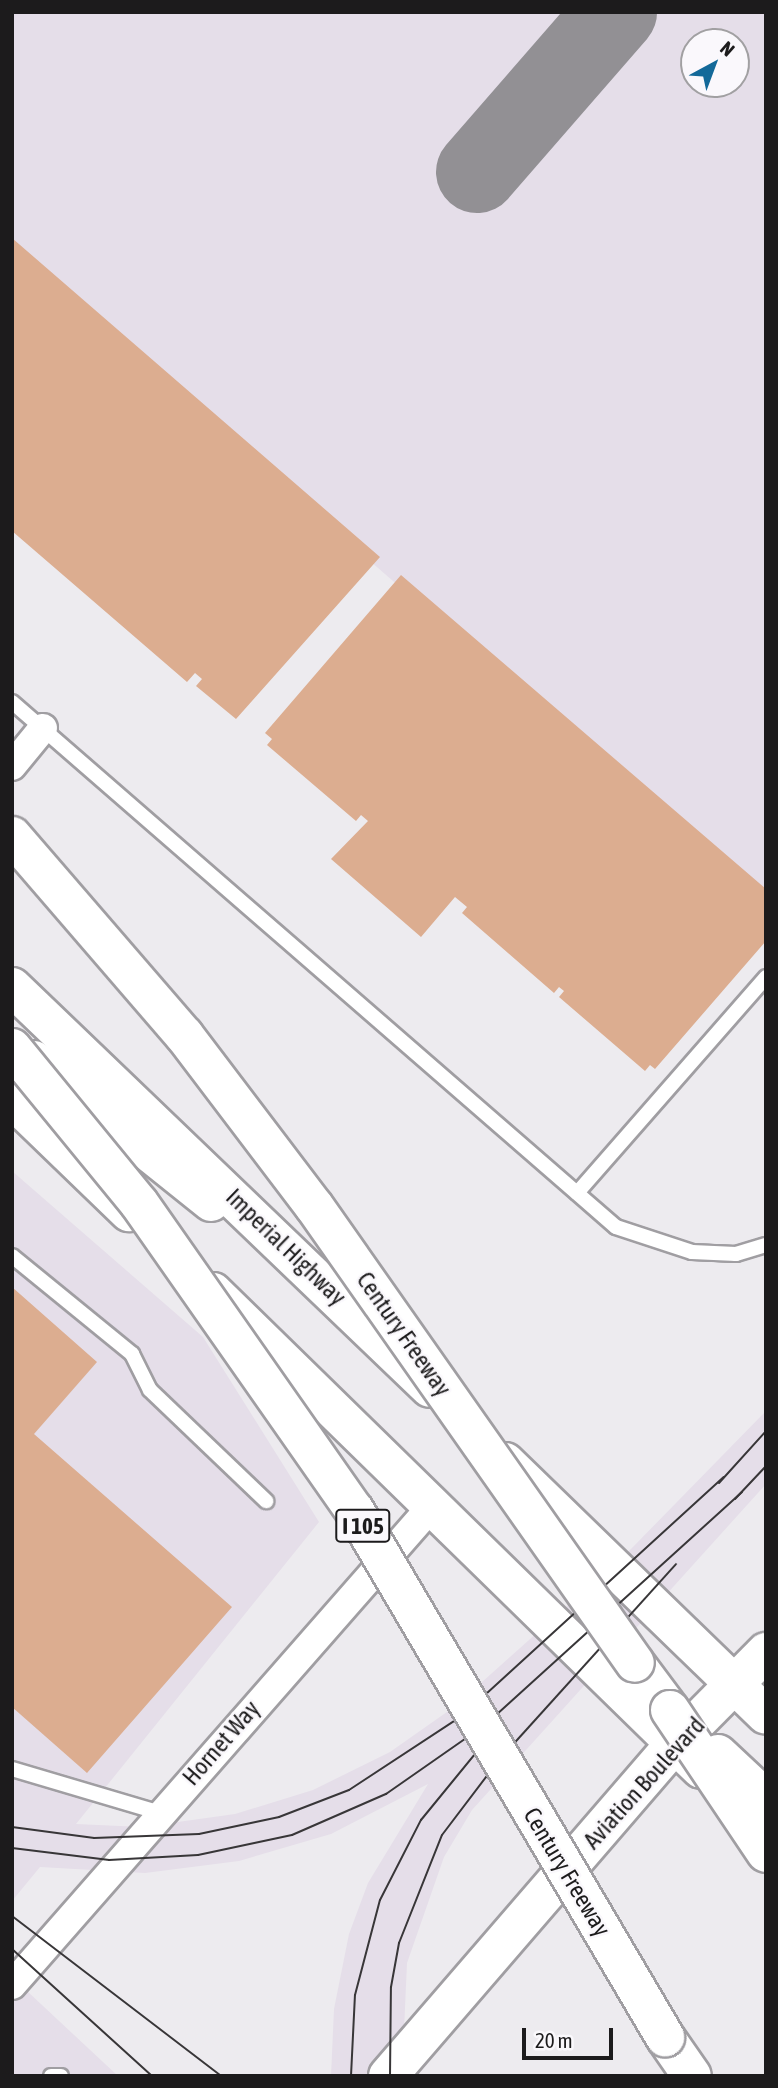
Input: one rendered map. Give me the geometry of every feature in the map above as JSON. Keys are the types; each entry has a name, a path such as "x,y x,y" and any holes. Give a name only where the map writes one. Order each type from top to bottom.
{"main road":[{"name":"Century Freeway","path":"12,836 184,1035 314,1206 672,1727 766,1853"},
{"name":"Imperial Highway","path":"12,987 277,1238 766,1715"},
{"path":"12,1042 184,1182 277,1238"},
{"name":"Century Freeway","path":"12,1048 139,1203 355,1511 665,2037 692,2076"},
{"path":"12,1099 433,1505 672,1727 766,1828"},
{"name":"Aviation Boulevard","path":"388,2076 672,1727 736,1688 766,1653"},
{"path":"672,1727 719,1749 766,1785"},
{"path":"672,1727 766,1799"},
{"path":"665,2037 684,2076"}],"street":[{"path":"12,766 43,728"},
{"name":"Hornet Way","path":"12,1985 433,1505"}],"lane":[{"path":"12,702 616,1227 650,1242 736,1254 766,1245"},
{"path":"577,1193 766,977"},
{"path":"12,1256 132,1354 150,1390 266,1501"},
{"path":"12,1769 161,1813"},
{"path":"51,2076 61,2076"}],"shaded area":[{"path":"12,12 766,12 766,906 12,249"},
{"path":"12,1171 203,1337 319,1522 76,1824 142,1827 235,1814 313,1790 390,1752 454,1707 631,1549 766,1411 766,1484 472,1810 444,1857 407,1963 402,2076 331,2076 334,2009 349,1934 368,1883 428,1784 331,1834 239,1861 145,1873 40,1867 12,1901"},
{"path":"12,1977 118,2076 12,2076"}],"building":[{"path":"12,238 380,557 236,719 196,686 202,679 195,673 187,682 12,531"},
{"path":"401,575 766,889 766,941 655,1069 650,1065 645,1071 559,997 564,991 559,987 554,993 462,913 467,907 455,897 421,937 331,859 368,821 361,815 356,821 267,745 272,739 265,733"},
{"path":"12,1287 97,1362 34,1434 232,1607 87,1773 12,1707"}],"taxiway":[{"path":"477,172 616,12"}],"tram line":[{"path":"719,1483 766,1431"},
{"path":"735,1499 766,1466"},
{"path":"12,1827 94,1838 199,1834 279,1817 349,1790 463,1715 724,1477"},
{"path":"12,1848 109,1860 198,1855 292,1835 386,1794 485,1725 742,1492"},
{"path":"390,2076 391,1987 399,1943 442,1835 499,1760 676,1564"},
{"path":"351,2076 355,1995 380,1900 421,1820 502,1721"},
{"path":"12,1916 221,2076"},
{"path":"12,1949 152,2076"}]}
